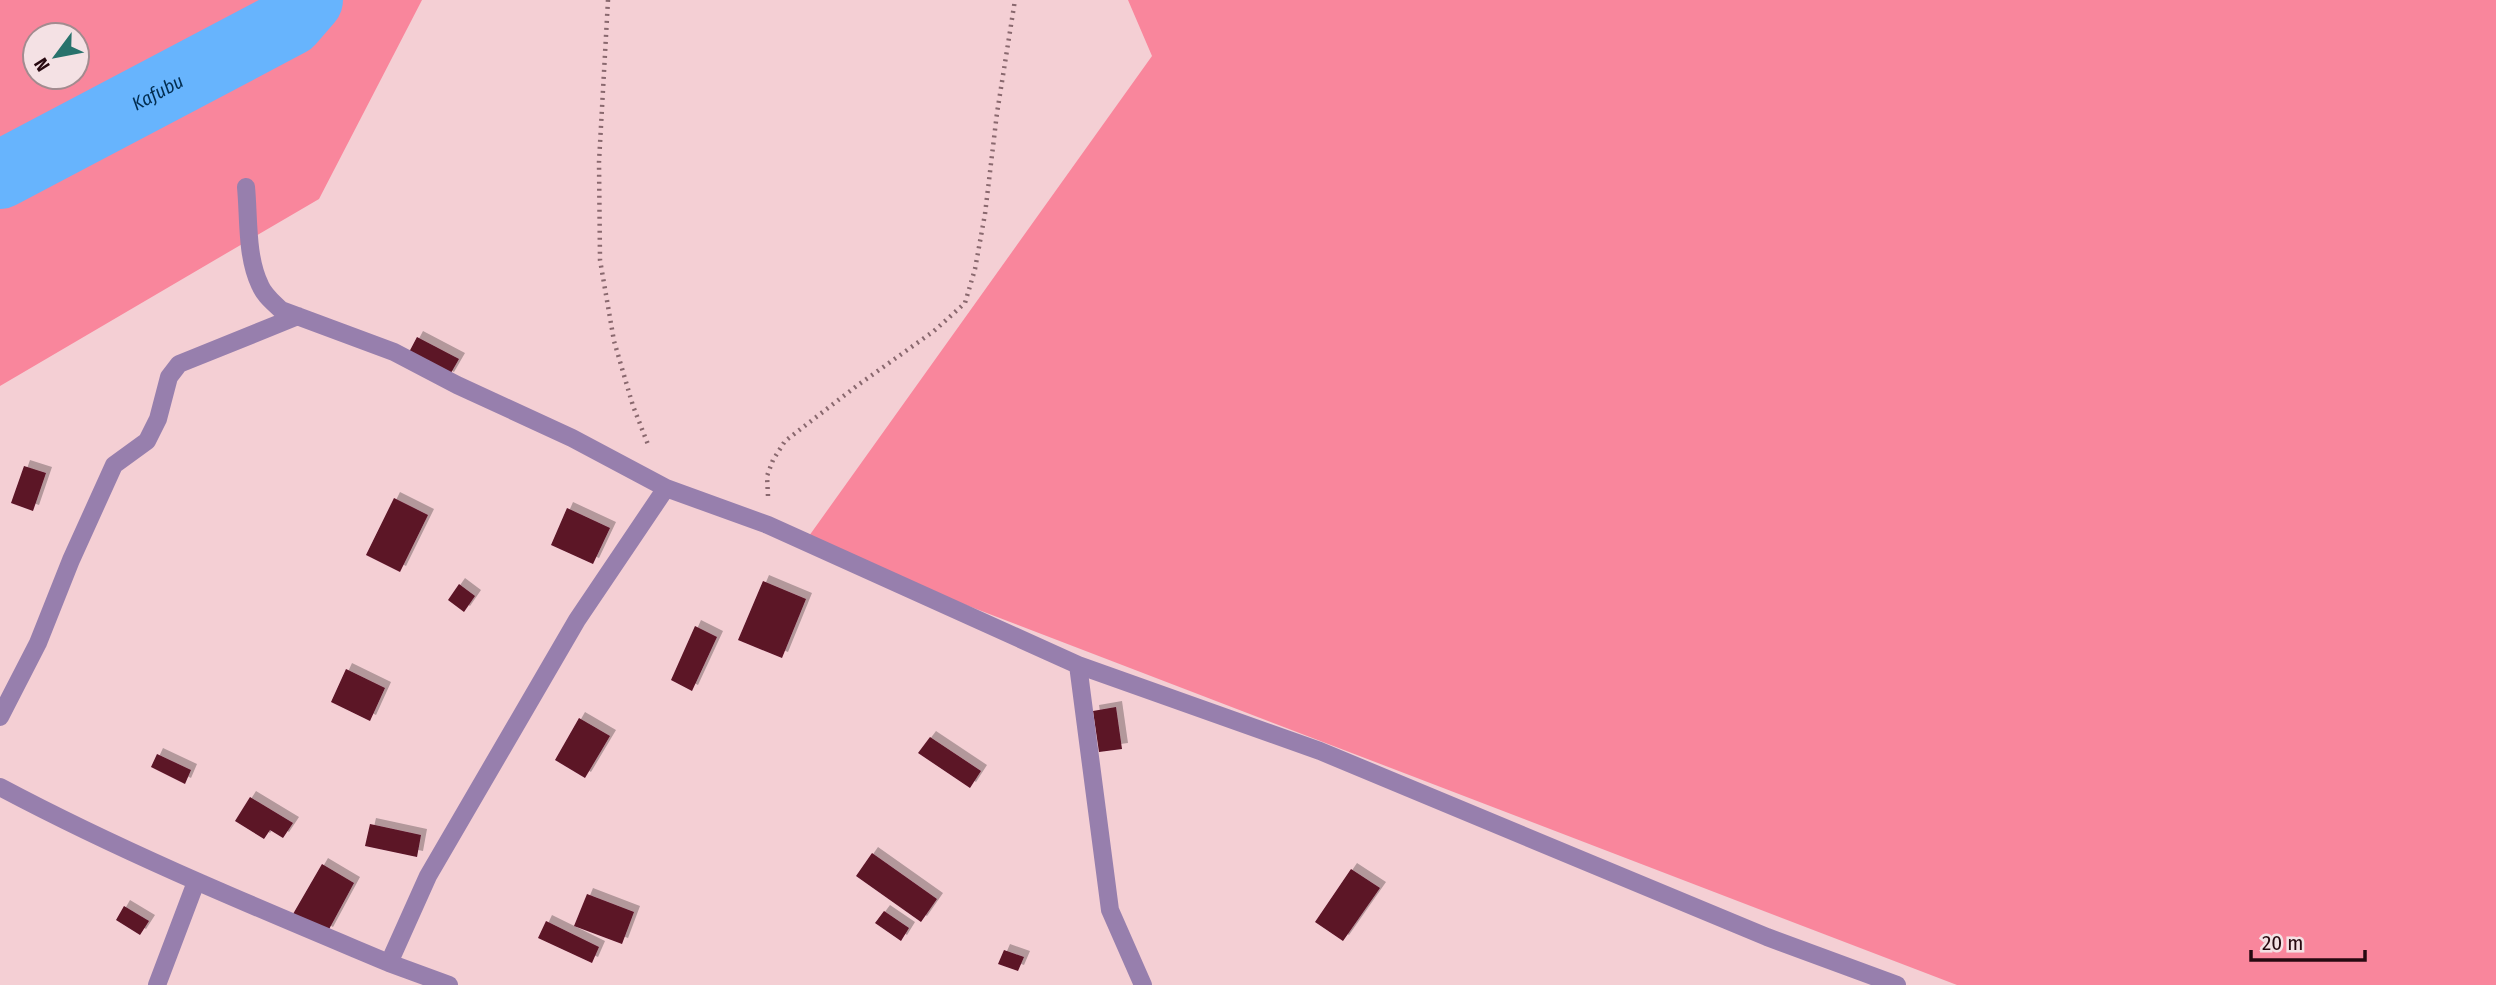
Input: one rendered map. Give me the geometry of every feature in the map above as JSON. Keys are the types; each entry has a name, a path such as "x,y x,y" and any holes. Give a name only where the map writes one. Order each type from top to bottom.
{"street":[{"path":"246,187 252,255 259,285 281,310 394,352 457,385 572,438 666,488 768,525 1078,665 1320,751 1767,937 1897,985"},
{"path":"0,718 38,643 71,560 114,465 147,441 158,419 169,377 179,364 187,359 298,316"},
{"path":"389,963 428,876 570,631 666,488"},
{"path":"1078,665 1110,910 1143,985"},
{"path":"0,787 196,882 389,963 449,985"},
{"path":"156,985 196,882"}],"path":[{"path":"608,0 599,162 600,260 614,341 629,393 666,488"},
{"path":"768,525 767,476 785,441 934,331 965,303 975,269 985,214 997,113 1015,0"}],"shaded area":[{"path":"0,0 422,0 319,199 0,386"},
{"path":"1128,0 2496,0 2496,985 1957,985 804,543 1152,56"}],"building":[{"path":"417,337 459,359 448,378 407,356"},
{"path":"24,466 46,473 33,511 11,503"},
{"path":"394,498 428,515 400,572 366,555"},
{"path":"567,508 610,528 593,564 551,545"},
{"path":"763,581 806,599 782,658 738,640"},
{"path":"459,584 475,596 464,612 448,600"},
{"path":"695,626 717,637 692,691 671,680"},
{"path":"346,669 385,688 370,721 331,702"},
{"path":"1116,707 1122,749 1099,752 1093,711"},
{"path":"579,718 610,736 585,778 555,760"},
{"path":"930,737 981,771 970,788 918,753"},
{"path":"157,754 191,770 185,784 151,767"},
{"path":"250,797 293,823 283,838 270,830 264,839 235,821"},
{"path":"370,824 421,835 417,857 365,846"},
{"path":"872,853 937,899 921,922 856,876"},
{"path":"322,864 354,883 327,933 293,914"},
{"path":"1351,869 1380,888 1343,941 1315,922"},
{"path":"587,894 634,912 622,944 574,926"},
{"path":"124,906 149,921 140,935 116,920"},
{"path":"884,911 909,928 901,941 875,923"},
{"path":"546,921 599,947 592,963 538,938"},
{"path":"1004,950 1024,957 1018,971 998,964"}],"waterway":[{"name":"Kafubu","path":"0,175 290,22 309,0"}]}
